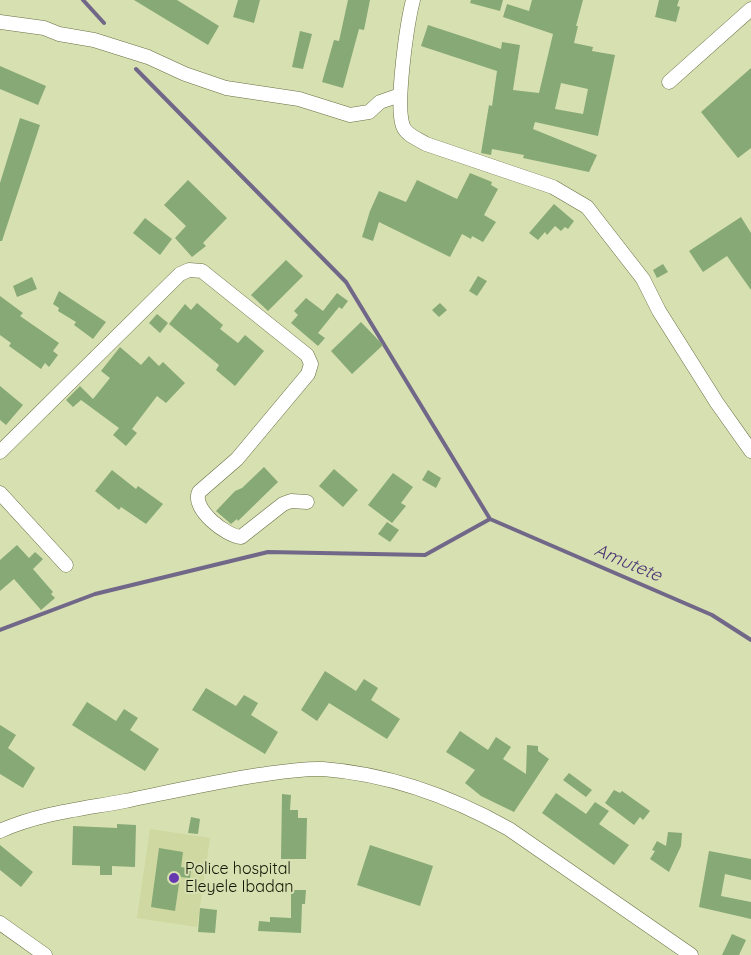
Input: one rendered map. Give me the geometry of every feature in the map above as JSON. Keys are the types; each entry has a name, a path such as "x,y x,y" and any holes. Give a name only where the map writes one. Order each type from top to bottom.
{"street":[{"path":"412,0 400,95 403,127 408,134 426,144 552,186 587,207 644,278 659,311 717,403 751,451"},
{"path":"669,82 751,9"},
{"path":"0,22 44,28 59,34 94,40 148,57 184,74 226,88 299,99 350,115 369,112 380,102 400,95"},
{"path":"0,452 180,274 189,270 202,271 307,355 311,364 308,374 238,459 199,492 198,505 201,511 228,532 241,537 283,504 290,501 307,502"},
{"path":"0,493 66,564"},
{"path":"0,831 38,818 86,806 230,780 300,770 322,769 350,773 416,788 451,799 480,812 509,829 691,955"},
{"path":"0,923 45,955"}],"shaded area":[{"name":"Police hospital Eleyele Ibadan","path":"150,829 210,838 197,927 137,918"}],"building":[{"path":"134,0 177,0 219,26 208,45"},
{"path":"238,0 260,0 254,23 233,17"},
{"path":"348,0 370,0 364,30 359,29 343,88 322,82 334,40 339,41"},
{"path":"471,0 503,0 500,11 470,3"},
{"path":"532,0 583,0 576,26 578,26 574,43 593,47 592,51 615,55 598,136 535,122 533,129 597,155 589,172 523,158 524,155 492,149 491,155 481,153 489,105 492,106 497,71 421,46 428,25 501,49 502,42 520,45 513,90 539,93 553,34 503,17 507,4 529,11","holes":["561,83 588,89 583,114 555,109"]},
{"path":"659,0 679,0 677,6 680,7 676,22 655,17"},
{"path":"300,31 312,34 303,69 292,67"},
{"path":"0,66 46,86 38,105 0,89"},
{"path":"751,68 751,148 738,158 701,112"},
{"path":"20,118 40,125 2,241 0,241 0,183"},
{"path":"470,173 492,182 491,185 498,189 484,215 496,222 483,242 472,236 471,239 462,234 450,257 379,222 373,241 362,237 370,211 379,191 406,202 417,180 457,199"},
{"path":"188,180 227,218 203,243 206,246 192,257 175,238 186,226 164,205"},
{"path":"554,204 574,221 568,229 565,227 561,231 555,226 547,235 545,232 538,240 529,233"},
{"path":"741,217 751,233 751,290 727,256 703,272 689,251"},
{"path":"145,218 172,239 160,255 133,233"},
{"path":"286,260 303,276 268,311 251,295"},
{"path":"663,264 668,272 657,278 653,270"},
{"path":"478,276 487,281 477,296 469,291"},
{"path":"32,277 37,289 17,297 13,286"},
{"path":"59,291 106,322 93,339 74,325 76,322 58,311 59,308 53,304"},
{"path":"337,293 348,301 342,309 339,307 318,333 325,338 318,346 291,323 298,315 294,311 306,298 323,311"},
{"path":"0,296 23,313 20,316 59,343 53,351 58,355 49,367 45,363 41,369 9,346 11,343 0,335"},
{"path":"197,303 223,325 220,329 238,343 245,335 264,351 235,386 216,370 219,365 169,324 185,304 191,310"},
{"path":"440,303 447,310 439,317 432,310"},
{"path":"157,314 168,323 160,333 149,323"},
{"path":"361,322 383,345 352,374 331,351"},
{"path":"120,347 141,365 149,356 159,366 163,362 185,383 166,403 157,396 132,429 137,433 126,446 113,435 119,428 81,400 73,407 66,400 80,386 93,399 110,378 101,371"},
{"path":"0,386 23,405 6,425 0,420"},
{"path":"264,467 278,482 238,521 237,519 231,524 216,511 235,491 242,488"},
{"path":"334,469 358,490 343,507 319,486"},
{"path":"112,470 136,489 138,486 163,504 146,524 121,507 119,510 95,491"},
{"path":"428,470 441,478 436,488 422,480"},
{"path":"393,473 413,487 401,503 406,506 392,523 368,505"},
{"path":"387,522 399,530 390,542 378,534"},
{"path":"17,545 29,558 35,552 43,559 33,569 53,592 51,594 55,598 41,610 14,579 0,591 0,560"},
{"path":"325,671 356,691 364,679 378,688 371,700 400,719 387,739 329,703 317,721 301,710"},
{"path":"206,688 236,706 244,695 258,703 251,715 278,732 265,754 192,710"},
{"path":"87,702 116,721 124,709 138,718 130,730 159,749 145,771 72,725"},
{"path":"0,725 16,735 8,748 35,768 23,788 0,774"},
{"path":"460,731 488,750 496,737 511,747 503,759 526,774 527,745 538,746 538,751 549,759 514,812 481,796 465,783 475,770 446,752"},
{"path":"569,773 592,790 586,797 563,780"},
{"path":"614,790 620,793 622,791 650,811 643,820 640,817 634,825 605,803"},
{"path":"556,793 586,814 595,802 609,811 599,824 629,845 614,865 542,813"},
{"path":"282,794 291,795 290,810 298,810 298,818 307,818 306,859 281,859"},
{"path":"191,817 200,819 198,834 188,833"},
{"path":"117,824 136,825 135,867 112,866 112,875 100,875 100,866 72,865 73,826 117,828"},
{"path":"668,832 682,833 681,846 669,872 650,859 655,851 652,850 657,841 666,846"},
{"path":"0,845 33,872 21,887 0,870"},
{"path":"370,845 433,866 420,906 357,885"},
{"path":"159,848 183,852 181,867 191,869 190,878 180,877 175,911 151,907"},
{"path":"709,851 751,859 751,880 725,874 721,896 751,902 751,919 699,907"},
{"path":"291,890 306,890 305,904 302,904 301,933 258,931 259,921 270,922 270,917 291,918"},
{"path":"200,908 217,910 215,933 198,932"},
{"path":"732,934 746,940 739,955 722,955"}],"waterway":[{"path":"83,0 104,23"},
{"path":"136,69 346,282 490,519"},
{"name":"Amutete","path":"490,519 712,615 751,640"},
{"path":"0,630 95,594 268,552 425,555 490,519"}],"place":[{"name":"Police hospital Eleyele Ibadan","path":"174,878"}]}
